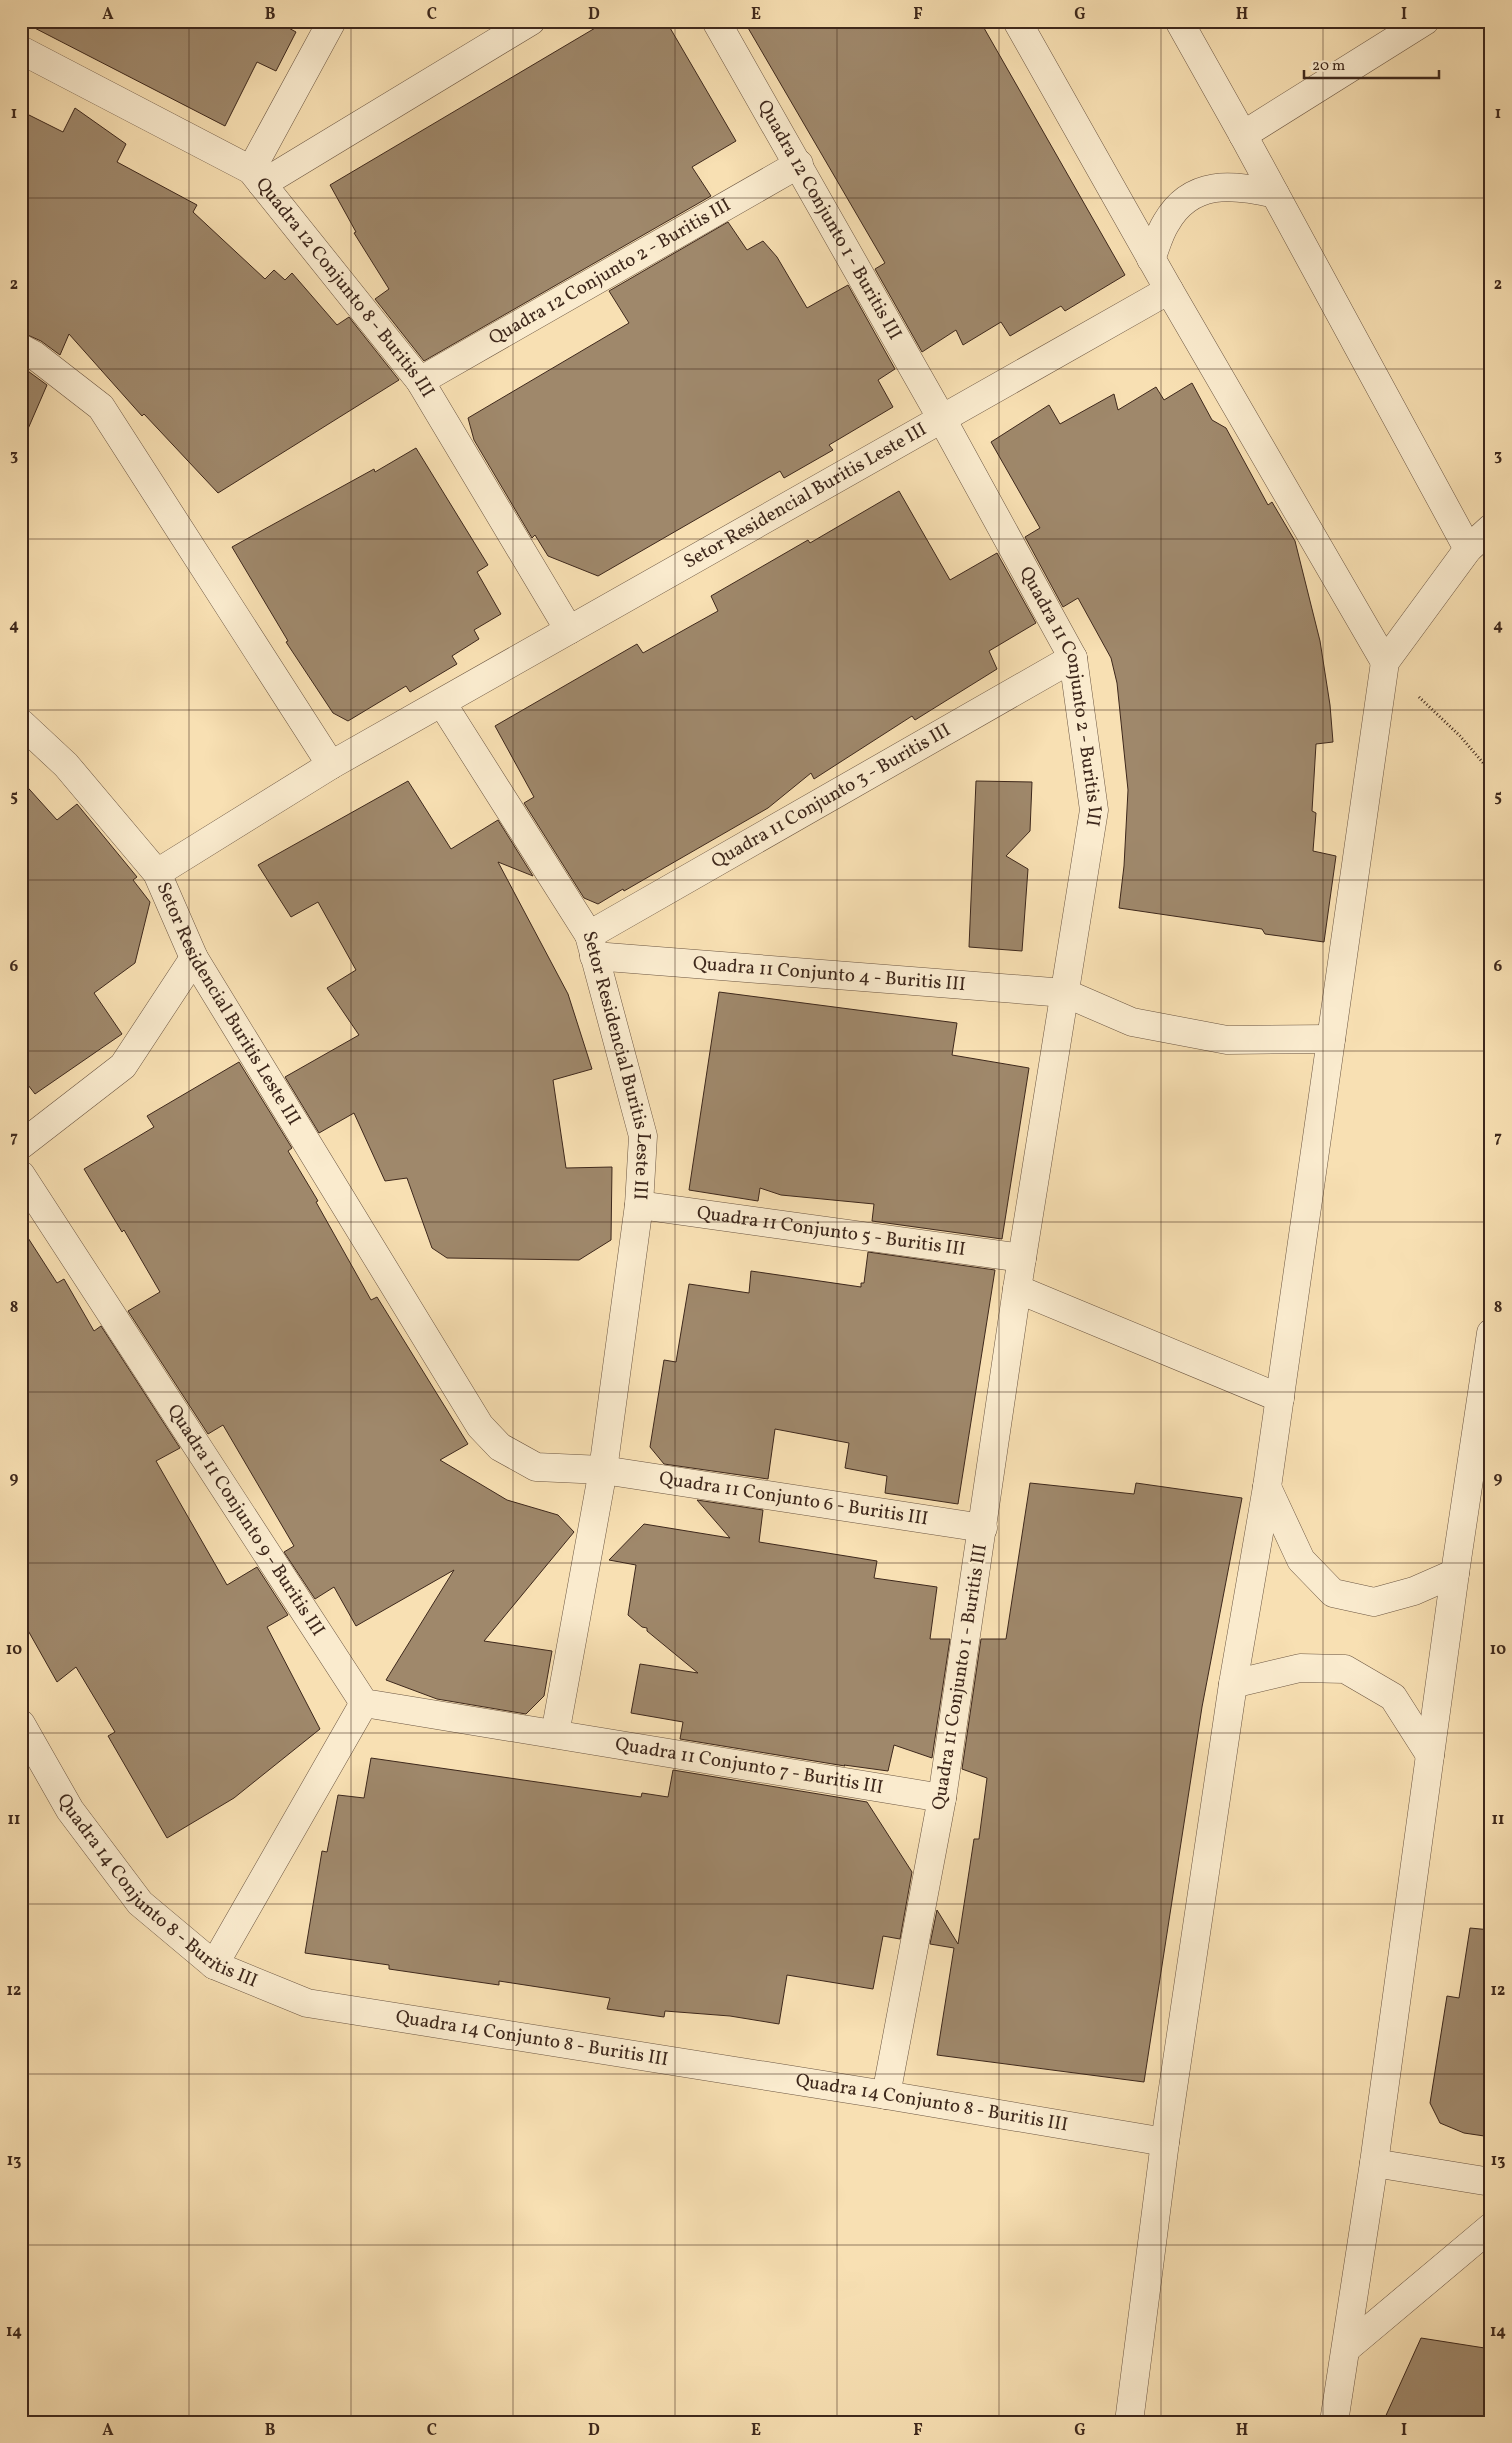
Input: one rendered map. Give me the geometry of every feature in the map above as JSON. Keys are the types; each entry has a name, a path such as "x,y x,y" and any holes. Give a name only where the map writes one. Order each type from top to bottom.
{"street":[{"path":"256,177 332,21"},
{"path":"256,177 531,21"},
{"name":"Quadra 12 Conjunto 1 - Buritis III","path":"716,21 799,164 942,419"},
{"path":"1017,21 1384,668"},
{"path":"1179,21 1244,135 1468,549"},
{"path":"1244,135 1424,21"},
{"name":"Quadra 12 Conjunto 8 - Buritis III","path":"21,50 256,177 420,381 569,630"},
{"name":"Quadra 12 Conjunto 2 - Buritis III","path":"420,381 799,164"},
{"path":"1151,259 1165,223 1183,201 1201,191 1221,186 1246,187 1276,194"},
{"name":"Setor Residencial Buritis Leste III","path":"157,874 331,765 1169,290"},
{"path":"21,348 34,355 101,407 331,765"},
{"name":"Quadra 11 Conjunto 2 - Buritis III","path":"942,419 1073,658 1094,810 1065,993"},
{"path":"1129,2422 1164,2142 1233,1684 1267,1487 1384,668 1468,549 1491,528"},
{"name":"Quadra 11 Conjunto 3 - Buritis III","path":"591,946 1073,658"},
{"name":"Setor Residencial Buritis Leste III","path":"442,703 591,946 643,1136 639,1205 603,1470 555,1734"},
{"name":"Setor Residencial Buritis Leste III","path":"21,723 66,765 157,874 194,958 480,1426 500,1446 536,1467 603,1470"},
{"name":"Quadra 11 Conjunto 4 - Buritis III","path":"591,946 1065,993 1132,1022 1227,1040 1331,1039"},
{"path":"21,1145 123,1066 194,958"},
{"path":"1022,1258 1065,993"},
{"name":"Quadra 11 Conjunto 9 - Buritis III","path":"21,1175 364,1703"},
{"name":"Quadra 11 Conjunto 5 - Buritis III","path":"639,1205 1022,1258"},
{"name":"Quadra 11 Conjunto 1 - Buritis III","path":"886,2095 942,1798 1022,1258"},
{"path":"1017,1290 1280,1398"},
{"path":"1334,2422 1374,2163 1455,1574 1488,1381 1491,1333"},
{"name":"Quadra 11 Conjunto 6 - Buritis III","path":"603,1470 983,1528"},
{"path":"1267,1487 1301,1560 1333,1593 1374,1602 1414,1591 1455,1574"},
{"path":"1233,1684 1300,1668 1345,1669 1393,1697 1430,1756"},
{"path":"214,1965 364,1703 555,1734"},
{"name":"Quadra 14 Conjunto 8 - Buritis III","path":"21,1724 70,1810 140,1903 214,1965 307,2004 886,2095 1164,2142"},
{"name":"Quadra 11 Conjunto 7 - Buritis III","path":"555,1734 942,1798"},
{"path":"1374,2163 1491,2182"},
{"path":"1346,2348 1491,2227"}],"path":[{"path":"1384,668 1424,700 1460,736 1491,772"}],"building":[{"path":"21,21 276,21 296,32 276,71 257,62 225,126"},
{"path":"607,21 666,21 736,141 692,167 711,196 424,361 375,299 389,289 354,233 356,232 330,185"},
{"path":"744,21 980,21 1125,275 1065,311 1061,306 1010,336 1001,322 963,345 956,330 922,352 875,269 885,263"},
{"path":"75,108 126,144 117,162 197,205 193,212 265,279 274,270 285,280 292,273 337,325 349,317 399,380 218,493 144,414 142,416 69,334 60,355 41,341 21,332 21,111 63,132"},
{"path":"728,222 747,250 763,241 777,257 807,308 848,285 895,369 878,380 893,407 829,445 833,450 784,478 780,471 598,576 548,556 535,535 532,538 474,440 468,418 629,323 609,291"},
{"path":"21,366 47,385 21,445"},
{"path":"1192,383 1212,420 1226,428 1268,505 1272,502 1295,541 1320,641 1330,705 1333,742 1316,744 1312,811 1316,813 1313,851 1336,856 1324,942 1265,934 1262,929 1119,908 1124,866 1128,790 1117,683 1111,658 1078,598 1063,607 1025,537 1040,528 991,442 1049,405 1060,424 1114,394 1118,410 1156,387 1164,400"},
{"path":"416,448 488,565 477,572 501,614 474,630 479,639 452,656 457,664 410,692 406,686 348,721 333,713 286,642 288,641 232,547 374,469 375,472"},
{"path":"899,491 950,580 997,553 1036,623 989,651 997,669 915,720 912,716 814,779 811,773 768,808 624,891 623,889 598,904 584,898 524,803 534,797 495,726 637,644 643,653 718,611 711,596 808,540 810,543"},
{"path":"21,780 57,820 77,804 137,877 133,880 150,902 135,963 94,993 122,1034 35,1094 21,1076"},
{"path":"408,781 451,849 498,820 533,876 498,862 568,994 592,1069 553,1080 566,1168 612,1167 611,1240 579,1260 447,1258 432,1248 407,1178 385,1181 354,1113 319,1133 285,1077 359,1035 327,988 356,970 318,902 291,917 258,865"},
{"path":"976,781 1032,782 1030,831 1006,856 1028,869 1022,951 969,947"},
{"path":"719,992 957,1023 952,1055 1029,1068 1002,1239 872,1221 874,1204 781,1195 760,1188 758,1201 689,1190"},
{"path":"239,1062 292,1148 288,1151 318,1201 316,1202 371,1300 377,1297 468,1444 440,1460 507,1500 558,1515 574,1532 484,1641 552,1651 544,1696 526,1714 437,1699 386,1680 454,1570 356,1626 334,1587 315,1599 284,1552 294,1546 223,1425 208,1434 128,1311 160,1292 124,1230 122,1232 84,1169 154,1127 147,1116"},
{"path":"21,1227 57,1283 64,1279 94,1331 101,1326 180,1448 156,1461 227,1585 257,1567 288,1615 267,1627 320,1729 234,1798 167,1838 108,1736 115,1732 76,1667 57,1682 21,1618"},
{"path":"868,1252 995,1270 958,1504 885,1493 887,1476 845,1468 849,1443 775,1429 768,1479 664,1464 650,1447 664,1360 676,1362 689,1284 749,1293 751,1271 861,1287 861,1283 864,1283"},
{"path":"1030,1483 1134,1494 1136,1483 1242,1498 1202,1707 1144,2082 937,2055 954,1948 930,1944 937,1910 958,1944 974,1839 979,1839 987,1778 962,1769 981,1639 1006,1639"},
{"path":"697,1500 763,1510 759,1542 877,1561 874,1578 937,1587 930,1639 950,1639 932,1758 894,1745 888,1771 845,1766 680,1739 683,1722 631,1713 640,1664 698,1673 647,1631 647,1628 642,1627 628,1615 636,1565 609,1560 644,1524 730,1538"},
{"path":"371,1758 641,1797 642,1793 668,1797 673,1770 867,1802 912,1872 900,1939 883,1936 873,1989 787,1975 779,2024 730,2016 665,2011 664,2017 607,2009 610,1998 499,1981 499,1985 389,1969 389,1965 305,1953 322,1851 327,1852 338,1795 364,1798"},
{"path":"1470,1928 1491,1930 1491,2137 1464,2133 1440,2123 1430,2103 1447,1996 1459,1998"},
{"path":"1421,2338 1491,2349 1491,2422 1383,2422"}]}
